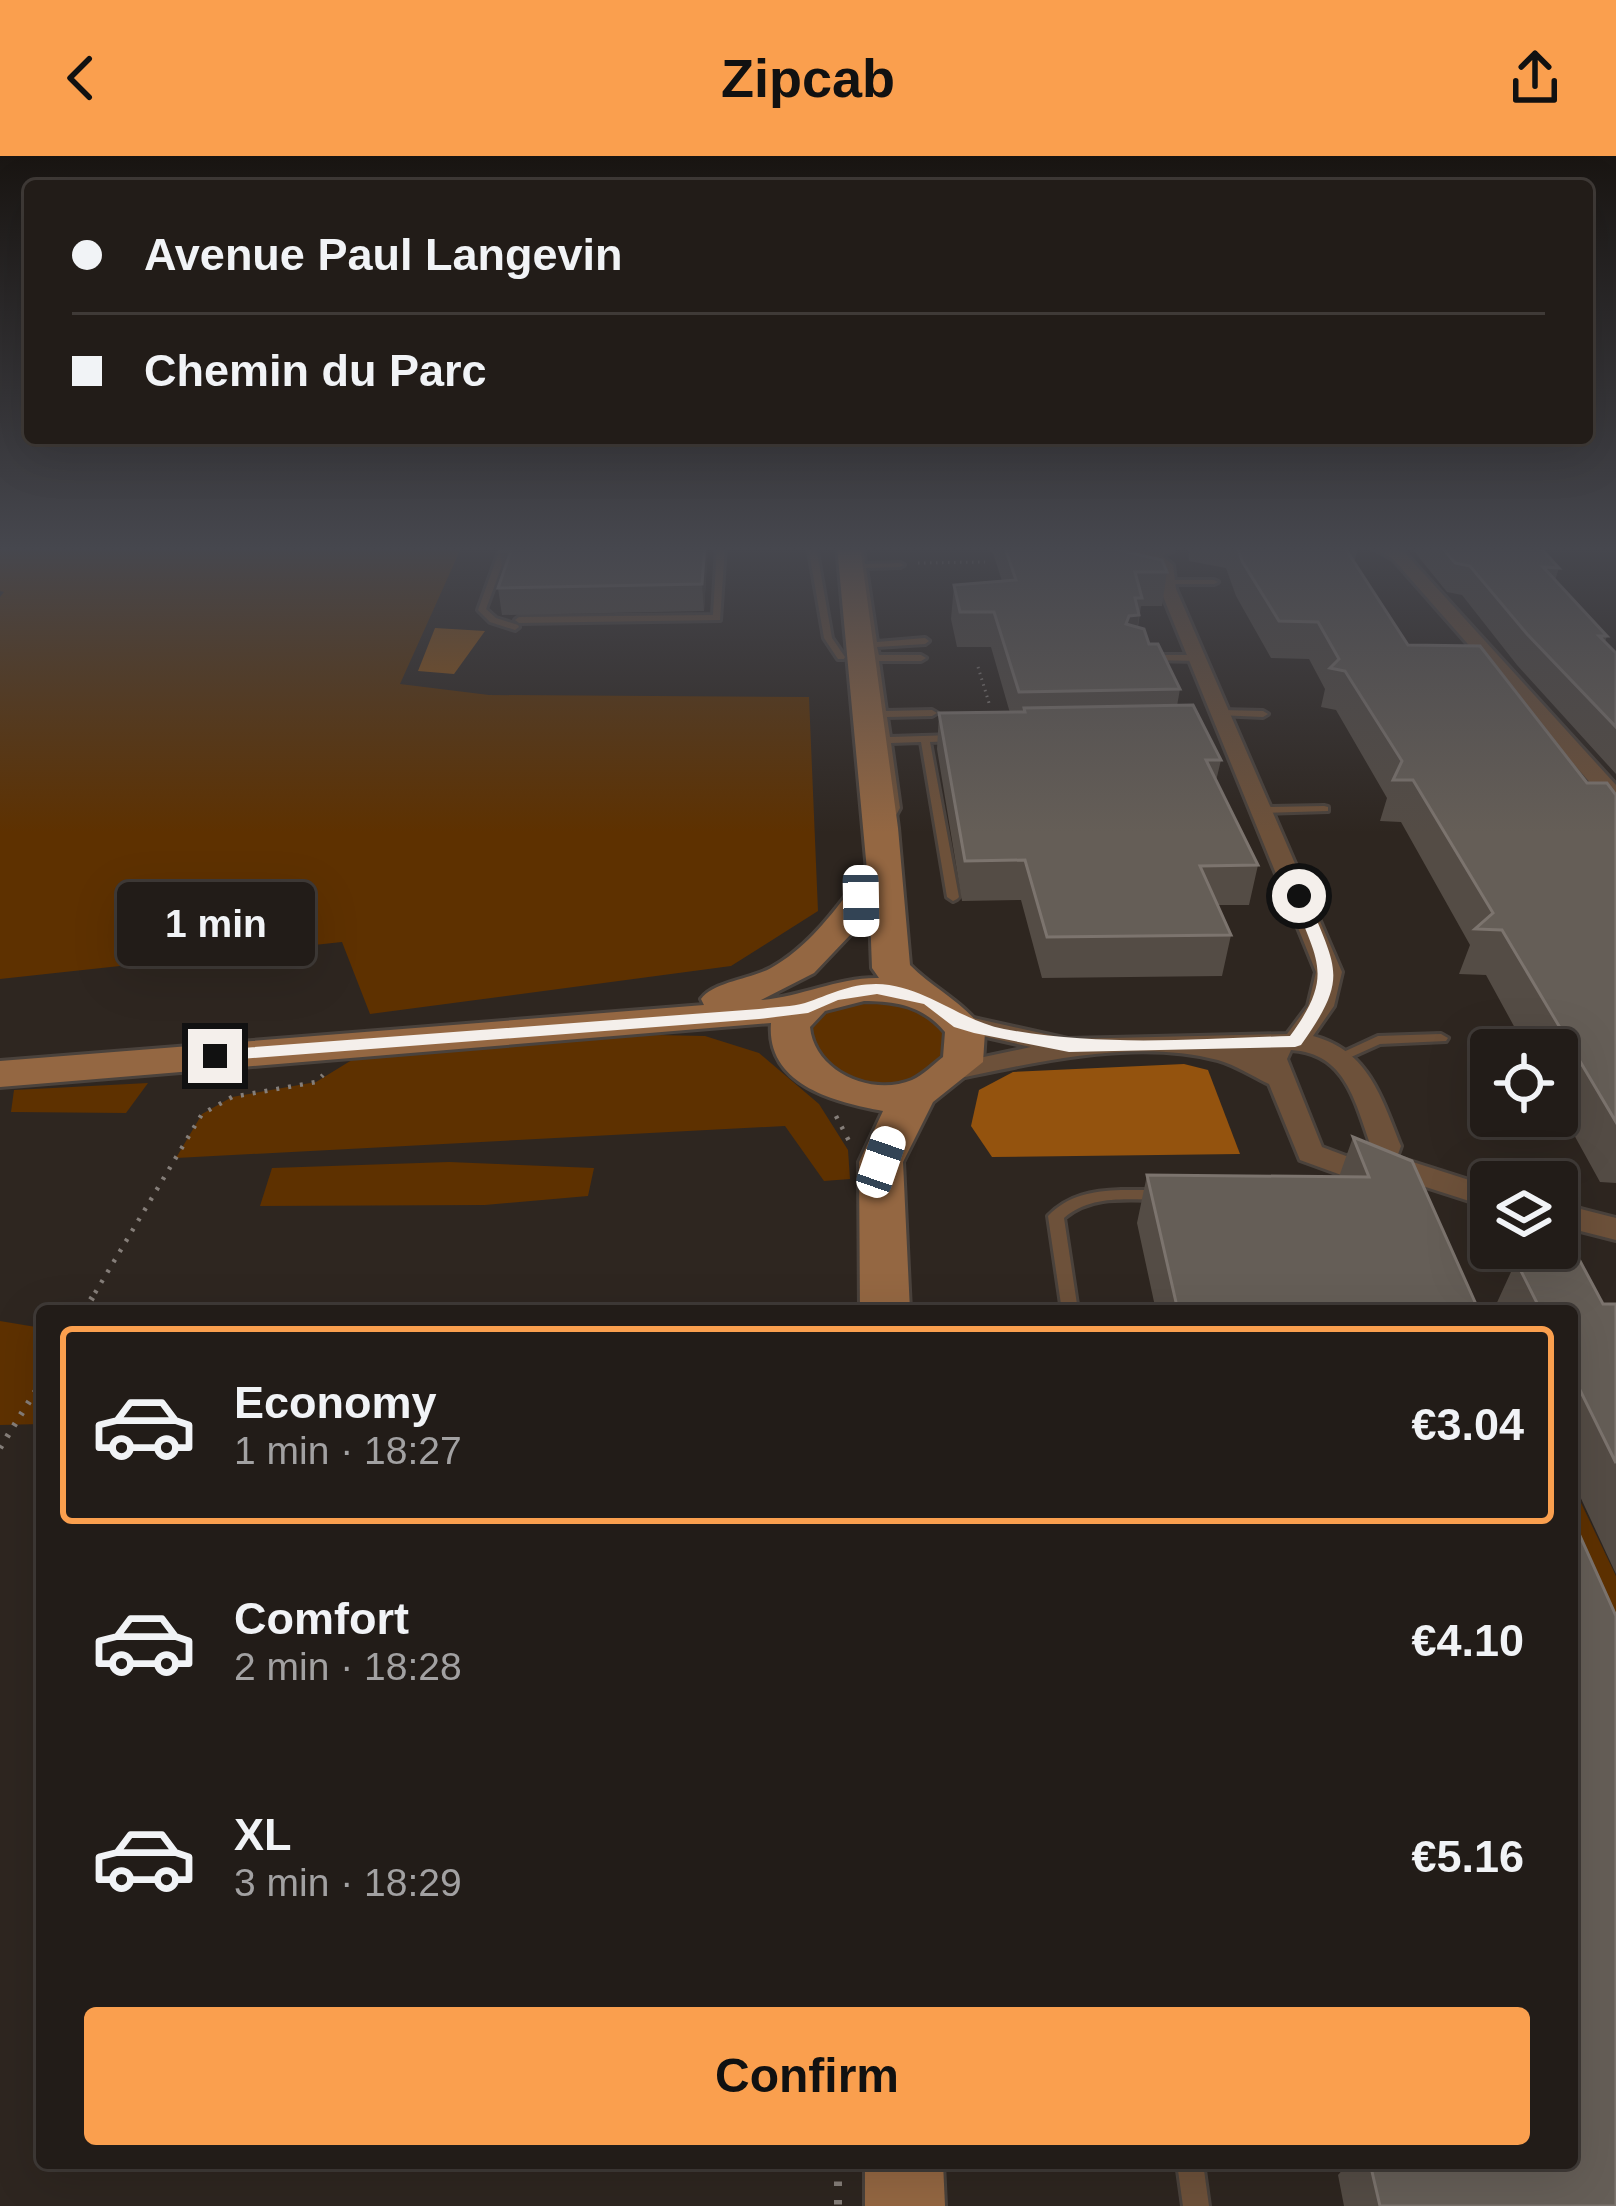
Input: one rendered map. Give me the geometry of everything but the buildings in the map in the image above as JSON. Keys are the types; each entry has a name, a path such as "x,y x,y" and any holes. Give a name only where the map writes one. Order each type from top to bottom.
{"main road":[{"path":"840,642 861,901 860,970 849,991"},
{"path":"864,642 891,968 919,996"},
{"path":"512,1030 755,990 825,947 861,901"},
{"path":"0,1074 808,1008 849,991 892,990 919,996 960,1023 967,1052 900,1118 881,1162 885,1305"},
{"path":"790,1051 791,1028 808,1008"},
{"path":"673,1018 790,1051 807,1074 838,1089 870,1096 938,1081"},
{"path":"838,1089 881,1162"},
{"path":"904,2169 905,2206"}],"street":[{"path":"1193,642 1219,727 1264,810 1329,972 1321,1006 1290,1042 1274,1052 1278,1078 1305,1145 1317,1168 1380,1162 1470,1191"},
{"path":"1472,642 1535,717 1616,798"},
{"path":"960,1023 1069,1046 1322,1045 1344,1055 1353,1066 1386,1146 1380,1162"},
{"path":"938,1081 1069,1046"},
{"path":"1192,1046 1234,1056 1278,1078"},
{"path":"1578,1219 1616,1228"}],"lane":[{"path":"831,642 841,657"},
{"path":"874,642 896,808 882,828"},
{"path":"875,645 908,642"},
{"path":"876,658 921,658"},
{"path":"1128,658 1200,658"},
{"path":"883,714 932,713"},
{"path":"1219,727 1263,714"},
{"path":"886,740 972,738"},
{"path":"926,739 952,897"},
{"path":"1264,810 1324,809"},
{"path":"1344,1055 1378,1040 1441,1038"},
{"path":"1069,1305 1057,1216 1067,1204 1084,1198 1171,1195"},
{"path":"1191,2169 1196,2206"}],"path":[{"path":"978,667 988,704"},
{"path":"983,685 993,685"},
{"path":"88,1305 202,1114 232,1097 316,1082 342,1045"},
{"path":"0,1448 36,1391"},
{"path":"838,2169 838,2206"}],"shaded area":[{"path":"0,642 419,642 400,684 489,695 809,697 818,911 731,966 370,1014 342,942 0,979"},
{"path":"430,642 477,642 454,674 418,671"},
{"path":"896,999 944,1024 949,1053 935,1067 904,1082 887,1083 853,1078 817,1065 807,1027 817,1018 848,1003"},
{"path":"656,1035 705,1036 759,1053 819,1104 848,1150 850,1179 824,1181 785,1126 176,1158 202,1114 232,1097 316,1082 360,1055"},
{"path":"1184,1064 1208,1070 1240,1154 992,1157 971,1126 979,1090 1013,1072"},
{"path":"148,1083 126,1113 11,1112 14,1090"},
{"path":"449,1162 594,1168 588,1196 485,1205 260,1206 272,1168"},
{"path":"0,1321 36,1327 36,1424 0,1425"},
{"path":"1578,1497 1616,1576 1616,1738 1578,1647"}],"route":[{"path":"215,1056 759,1014 808,1008 833,995 877,989 929,1000 960,1023 980,1029 1069,1046 1295,1042 1321,1006 1329,972 1299,896"}]}
